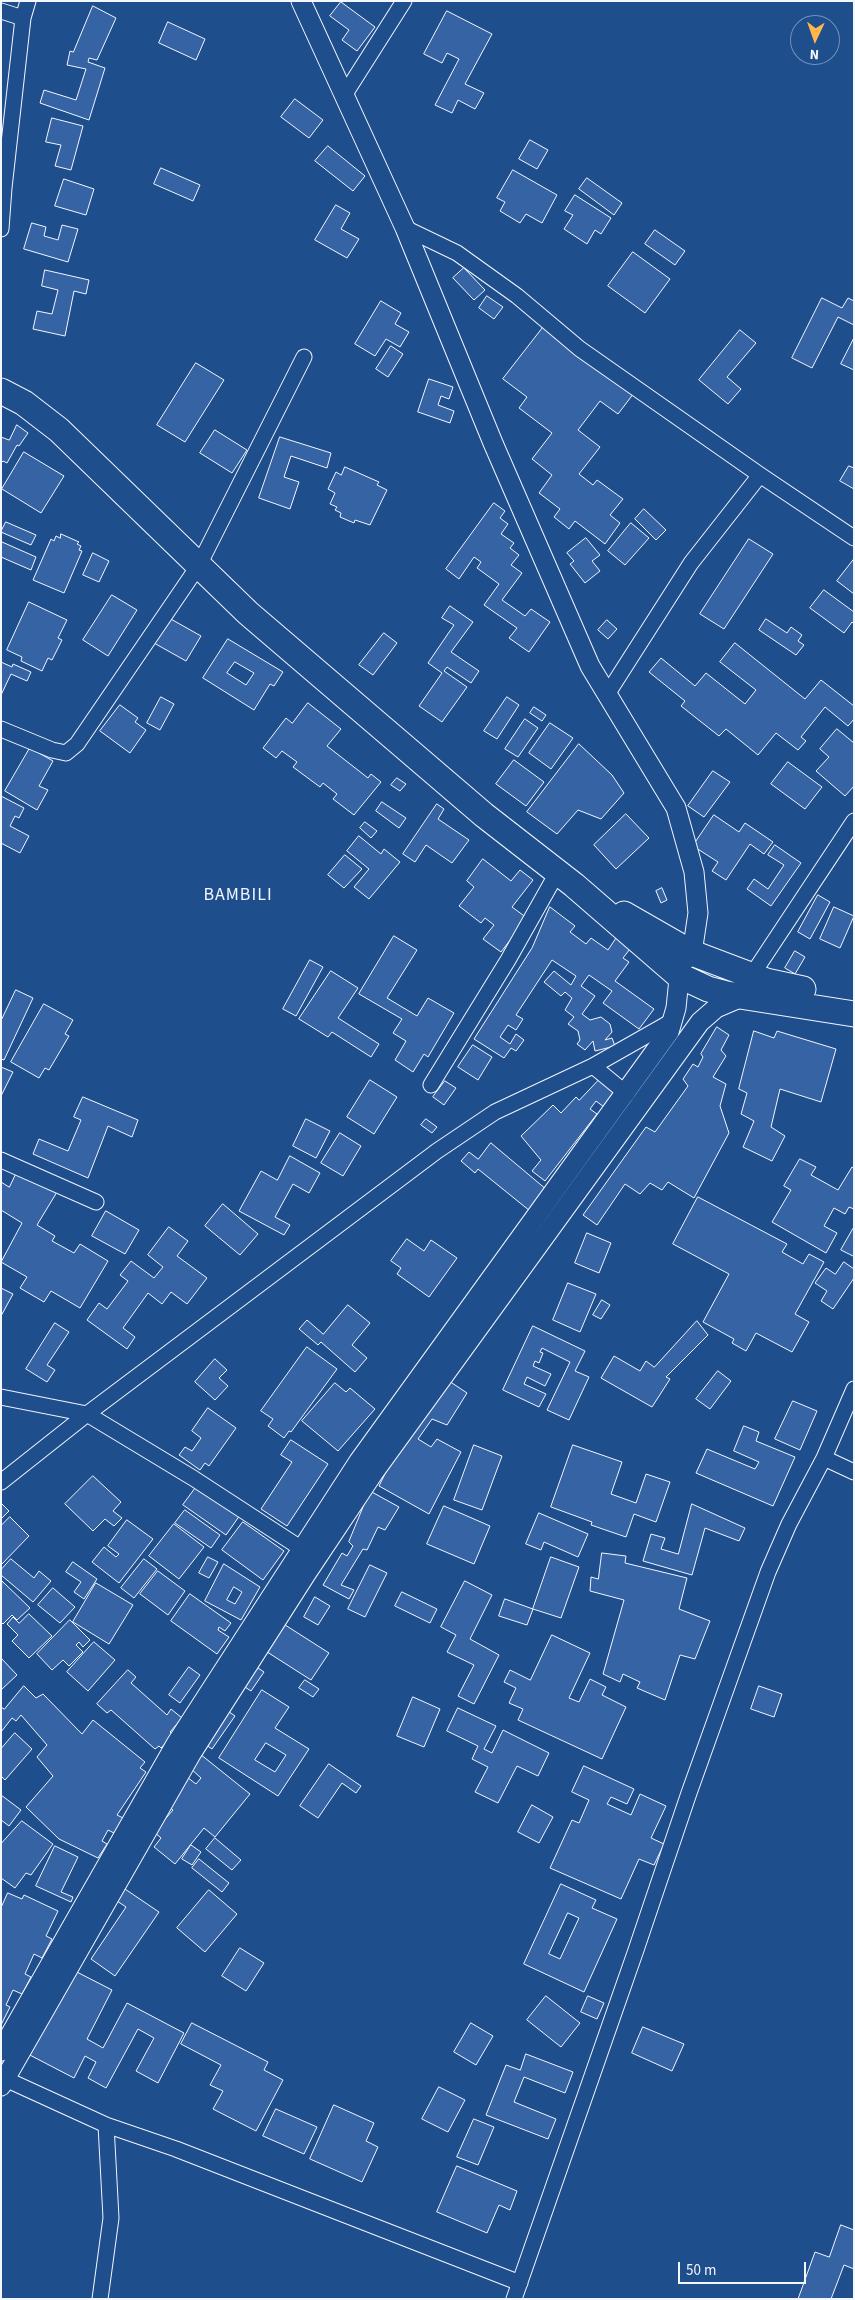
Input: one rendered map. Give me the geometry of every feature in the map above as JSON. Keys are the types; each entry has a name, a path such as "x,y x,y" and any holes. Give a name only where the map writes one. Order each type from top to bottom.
{"highway":[{"path":"1,390 24,403 59,430 248,613 325,681 484,815 566,879 678,975 708,989 766,981 854,998"},
{"path":"566,879 692,953 749,982 854,1014"}],"street":[{"path":"1,229 2,188 23,18 28,1"},
{"path":"1,2051 176,1744 302,1549 360,1461 662,1045 674,1020 678,975 682,963 692,953 698,913 698,892 676,808 590,666 501,461 405,228 301,1"},
{"path":"345,94 404,1"},
{"path":"1,11 23,18"},
{"path":"405,228 457,253 517,296 580,349 760,475 854,538"},
{"path":"1,729 52,750 66,753 77,744 199,565 304,357"},
{"path":"608,693 691,563 760,475"},
{"path":"520,2283 176,2149 106,2125 3,2080 191,1754 374,1472 700,1022 749,982 854,821"},
{"path":"431,1085 503,968 566,879"},
{"path":"1,1482 87,1414 437,1151 495,1112 592,1066 674,1020"},
{"path":"592,1066 626,1094"},
{"path":"1,1160 96,1202"},
{"path":"514,2299 689,1793 768,1572 824,1458 854,1389"},
{"path":"1,1397 87,1414 193,1478 302,1549"},
{"path":"824,1458 854,1472"},
{"path":"100,2299 111,2218 106,2125"}],"building":[{"path":"341,2 375,27 357,51 342,40 349,30 330,16"},
{"path":"93,6 116,18 97,60 89,58 88,62 105,68 89,120 40,103 44,90 76,100 86,69 67,65 70,51 73,52"},
{"path":"447,11 492,34 465,84 484,93 475,109 458,100 452,113 435,105 459,59 447,53 442,63 424,54"},
{"path":"168,22 205,39 196,60 159,43"},
{"path":"295,99 323,120 309,138 281,117"},
{"path":"52,118 83,126 71,170 55,166 61,145 46,142"},
{"path":"530,140 548,150 537,169 519,159"},
{"path":"328,146 365,176 353,191 315,161"},
{"path":"161,168 200,185 193,201 154,184"},
{"path":"513,170 557,195 542,223 526,214 520,223 500,211 505,202 497,198"},
{"path":"587,178 622,203 614,215 579,189"},
{"path":"64,179 94,189 86,215 55,206"},
{"path":"575,195 611,218 601,234 595,230 587,244 564,229 573,215 565,211"},
{"path":"336,205 350,213 341,229 359,239 347,258 315,240"},
{"path":"32,223 46,227 44,236 58,240 62,225 78,229 68,262 24,249"},
{"path":"655,230 685,251 675,265 645,244"},
{"path":"633,252 670,279 645,313 608,286"},
{"path":"464,268 485,290 474,300 453,278"},
{"path":"45,270 89,280 86,294 74,291 65,336 33,329 37,311 52,314 58,290 42,286"},
{"path":"487,296 503,307 494,319 479,308"},
{"path":"822,298 842,308 848,298 854,301 854,325 838,317 812,368 792,358"},
{"path":"381,301 401,313 395,324 409,332 400,347 386,339 375,356 355,344"},
{"path":"545,325 634,393 618,414 600,401 578,430 600,447 579,474 593,485 597,480 623,499 610,515 620,523 605,544 575,521 569,529 554,517 560,509 539,493 552,475 532,459 552,433 519,408 527,397 503,379"},
{"path":"740,330 756,343 727,377 741,389 728,404 699,380"},
{"path":"854,338 854,370 841,364"},
{"path":"391,346 403,354 388,377 376,369"},
{"path":"196,363 224,380 185,442 157,425"},
{"path":"429,379 453,387 449,399 441,396 438,405 454,411 450,423 418,412"},
{"path":"17,425 28,433 19,446 17,445 7,463 3,461 1,463 1,437 9,440"},
{"path":"215,430 247,450 232,473 200,453"},
{"path":"280,437 331,453 327,468 291,456 284,477 299,482 290,509 259,498"},
{"path":"24,452 64,476 41,513 2,489"},
{"path":"849,466 854,468 854,489 840,481"},
{"path":"345,467 379,482 377,485 387,490 370,525 355,520 354,523 340,517 341,513 335,510 337,507 330,504 335,493 328,489 336,472 341,475"},
{"path":"494,503 505,511 500,518 508,524 501,534 514,543 510,548 519,555 511,565 522,573 502,600 525,616 531,609 550,622 529,652 509,638 517,628 484,605 499,584 477,568 481,562 474,557 459,579 446,569"},
{"path":"644,509 666,530 656,540 635,519"},
{"path":"6,522 36,535 31,545 1,532"},
{"path":"631,523 649,538 625,565 608,551"},
{"path":"61,534 79,542 77,544 81,546 79,550 82,551 64,593 33,580 51,539 54,541 56,536 60,538"},
{"path":"586,538 600,555 592,561 600,571 585,583 570,564 574,561 567,553"},
{"path":"749,539 773,554 724,629 700,614"},
{"path":"2,542 36,557 31,570 1,557"},
{"path":"93,553 109,561 99,582 83,575"},
{"path":"854,559 854,594 837,581"},
{"path":"824,590 854,612 854,624 852,622 844,633 810,608"},
{"path":"112,595 137,610 108,656 83,640"},
{"path":"29,602 67,620 58,638 62,640 52,660 48,658 42,671 21,661 22,657 7,650"},
{"path":"450,606 473,622 451,652 479,671 471,683 447,667 444,671 467,687 442,722 419,706 442,673 428,663 454,625 442,618"},
{"path":"169,618 201,636 186,661 154,643"},
{"path":"766,619 787,633 791,627 802,635 798,641 804,645 796,655 759,630"},
{"path":"607,620 617,629 608,639 598,630"},
{"path":"384,633 397,643 373,675 359,665"},
{"path":"228,639 283,672 274,686 270,684 254,710 203,678","holes":["235,662 254,673 246,685 227,673"]},
{"path":"735,643 805,699 821,680 854,706 854,719 848,726 825,707 801,737 806,741 798,750 776,733 758,755 726,729 719,736 681,706 685,701 649,672 661,658 695,686 706,673 745,704 756,690 720,662"},
{"path":"1,662 12,667 13,664 31,672 27,681 11,674 1,695"},
{"path":"161,697 174,704 160,730 147,723"},
{"path":"507,697 519,705 497,739 484,731"},
{"path":"308,703 341,729 327,746 368,778 371,774 381,782 354,815 333,799 337,794 323,783 320,787 293,767 297,762 282,751 276,758 263,748 286,718 292,723"},
{"path":"120,705 138,718 135,722 146,730 130,753 100,731"},
{"path":"534,707 546,715 542,721 530,713"},
{"path":"525,719 538,728 518,757 505,749"},
{"path":"550,723 573,738 551,769 529,753"},
{"path":"837,729 854,743 854,786 845,796 816,771 829,757 820,749"},
{"path":"579,744 612,775 624,793 601,819 578,810 557,834 527,812"},
{"path":"30,748 53,761 39,786 48,790 37,810 5,791"},
{"path":"514,760 544,782 526,806 496,784"},
{"path":"788,762 822,787 805,809 771,784"},
{"path":"713,771 730,782 704,817 688,806"},
{"path":"397,778 406,784 400,791 391,785"},
{"path":"1,796 24,808 19,818 15,816 10,826 29,836 20,853 1,843"},
{"path":"382,802 406,818 399,828 376,811"},
{"path":"437,804 444,809 438,819 469,840 452,863 426,845 415,862 403,854"},
{"path":"626,814 649,838 616,869 594,845"},
{"path":"714,815 739,832 745,823 773,842 764,854 750,844 726,880 712,871 718,862 693,846"},
{"path":"365,822 377,831 371,838 360,828"},
{"path":"359,836 381,854 384,849 400,862 369,899 354,887 369,869 347,851"},
{"path":"775,845 801,863 771,906 747,889 754,879 768,889 784,865 768,855"},
{"path":"345,855 362,869 344,888 328,875"},
{"path":"483,859 511,881 520,870 533,880 512,907 527,918 501,952 483,939 494,925 485,918 481,923 459,906 474,887 467,881"},
{"path":"662,888 667,900 661,903 656,891"},
{"path":"818,895 830,902 810,939 798,932"},
{"path":"550,907 575,926 570,932 586,944 591,938 608,950 618,935 633,945 623,958 629,962 615,981 654,1009 639,1029 603,1003 612,991 589,975 581,986 595,996 582,1014 590,1020 601,1017 610,1024 612,1032 605,1040 612,1038 615,1046 595,1051 593,1041 585,1050 577,1044 580,1040 578,1031 568,1024 574,1017 565,1010 572,998 565,992 561,996 544,982 554,971 571,985 576,976 552,960 516,1015 523,1019 516,1030 508,1025 500,1037 510,1044 516,1034 524,1040 516,1051 511,1048 504,1058 474,1039 532,948"},
{"path":"834,907 854,916 840,948 820,939"},
{"path":"394,936 417,950 387,998 417,1016 428,998 454,1013 428,1057 424,1054 413,1072 395,1060 406,1041 393,1033 402,1019 359,994"},
{"path":"795,951 805,957 795,974 785,968"},
{"path":"310,960 323,967 296,1016 283,1009"},
{"path":"331,971 358,988 338,1018 379,1044 371,1057 332,1032 328,1037 299,1019"},
{"path":"16,990 33,998 4,1060 1,1059 1,1021"},
{"path":"44,1004 73,1020 65,1034 69,1036 49,1070 45,1068 39,1078 11,1062"},
{"path":"717,1027 729,1035 721,1050 726,1056 713,1077 726,1084 720,1106 729,1133 694,1198 668,1182 662,1190 650,1183 640,1194 625,1184 597,1225 583,1215 646,1127 655,1132 688,1086 683,1079 693,1064 698,1067 703,1057 701,1054"},
{"path":"754,1031 774,1038 777,1031 836,1049 821,1102 780,1089 771,1127 785,1136 772,1161 743,1147 754,1121 741,1114 747,1093 739,1089"},
{"path":"473,1045 492,1057 478,1080 458,1067"},
{"path":"1,1067 13,1072 1,1096"},
{"path":"370,1080 397,1097 374,1134 347,1117"},
{"path":"599,1080 615,1092 604,1107 596,1101 590,1109 597,1114 545,1181 532,1171 541,1160 521,1136 553,1105 561,1113 576,1097 579,1100"},
{"path":"445,1081 456,1088 444,1105 433,1097"},
{"path":"83,1097 138,1120 132,1137 108,1126 88,1178 33,1154 39,1139 68,1151 81,1120 74,1117"},
{"path":"306,1119 330,1131 316,1158 293,1146"},
{"path":"426,1119 437,1127 432,1133 421,1125"},
{"path":"340,1133 361,1146 343,1176 321,1163"},
{"path":"491,1143 547,1190 530,1211 478,1169 475,1173 461,1161 469,1152 478,1159"},
{"path":"290,1156 320,1173 309,1193 293,1184 275,1217 290,1225 284,1235 239,1211 261,1171 277,1180"},
{"path":"800,1159 816,1167 811,1175 838,1190 852,1167 854,1168 854,1209 849,1207 845,1214 834,1208 824,1226 837,1233 826,1253 772,1222 791,1190 784,1186"},
{"path":"18,1170 57,1192 37,1225 55,1236 52,1241 74,1253 80,1244 108,1261 80,1308 51,1291 44,1302 20,1288 27,1277 1,1262 22,1223 1,1210 1,1182 9,1187"},
{"path":"698,1197 787,1244 782,1252 803,1264 809,1254 824,1262 795,1314 809,1322 792,1352 756,1333 746,1351 732,1343 734,1339 703,1322 729,1274 673,1244"},
{"path":"223,1204 258,1234 240,1255 205,1226"},
{"path":"106,1211 139,1230 125,1254 92,1236"},
{"path":"169,1227 188,1241 177,1256 207,1278 187,1304 171,1292 162,1304 148,1293 123,1328 135,1337 127,1349 87,1320 99,1303 107,1309 128,1281 120,1275 131,1261 154,1278 163,1267 148,1255"},
{"path":"854,1227 854,1255 853,1256 841,1250"},
{"path":"587,1233 611,1243 599,1273 575,1263"},
{"path":"407,1239 424,1251 431,1240 457,1258 429,1297 397,1274 401,1268 391,1261"},
{"path":"844,1262 854,1269 854,1278 833,1309 821,1301 827,1291 815,1283 826,1268 835,1274"},
{"path":"568,1283 596,1294 580,1332 553,1320"},
{"path":"1,1288 13,1294 1,1316"},
{"path":"602,1300 610,1305 601,1319 593,1315"},
{"path":"348,1305 370,1323 352,1345 367,1358 355,1372 321,1342 318,1345 299,1329 307,1320 323,1334"},
{"path":"697,1321 708,1335 666,1377 670,1379 652,1407 601,1378 614,1356 640,1371 646,1361 654,1367"},
{"path":"55,1323 69,1332 47,1365 55,1370 47,1382 26,1369"},
{"path":"533,1326 585,1351 575,1371 589,1377 569,1420 547,1410 570,1362 542,1348 540,1352 543,1353 539,1363 535,1361 533,1366 551,1374 545,1386 527,1377 524,1384 546,1394 539,1407 503,1390"},
{"path":"307,1347 337,1369 291,1432 289,1431 284,1438 268,1426 273,1419 261,1411"},
{"path":"215,1359 227,1370 219,1378 228,1386 215,1400 195,1382"},
{"path":"718,1371 731,1381 710,1409 696,1399"},
{"path":"446,1379 467,1393 447,1425 432,1419 418,1439 431,1447 437,1439 461,1452 429,1514 379,1486 405,1433"},
{"path":"335,1383 346,1392 350,1388 375,1409 338,1451 302,1421"},
{"path":"793,1401 817,1411 800,1450 775,1439"},
{"path":"208,1408 236,1428 209,1466 205,1463 200,1470 179,1455 185,1447 192,1451 201,1438 192,1431"},
{"path":"744,1426 759,1432 756,1441 795,1457 773,1506 696,1473 707,1449 755,1469 759,1462 734,1451"},
{"path":"291,1440 328,1464 287,1526 261,1509 292,1462 281,1455"},
{"path":"474,1445 502,1456 482,1510 454,1500"},
{"path":"573,1445 622,1462 611,1494 636,1503 646,1474 670,1482 656,1522 634,1514 626,1537 591,1525 592,1522 551,1507"},
{"path":"93,1476 121,1502 113,1511 122,1518 114,1526 105,1519 93,1531 65,1504"},
{"path":"197,1486 240,1515 226,1535 183,1505"},
{"path":"370,1491 399,1507 385,1530 378,1527 367,1550 363,1549 341,1585 354,1590 349,1599 323,1585 342,1553 347,1556 353,1546 349,1542"},
{"path":"1,1503 9,1511 1,1519"},
{"path":"692,1504 745,1528 739,1541 705,1528 692,1575 643,1561 651,1534 665,1538 661,1549 678,1554"},
{"path":"444,1506 490,1526 474,1564 427,1544"},
{"path":"185,1510 220,1535 211,1548 175,1523"},
{"path":"539,1513 588,1534 578,1557 544,1542 541,1550 526,1544"},
{"path":"10,1517 29,1536 1,1565 1,1526"},
{"path":"127,1520 153,1539 119,1583 92,1562 104,1547 116,1557 119,1554 108,1546"},
{"path":"243,1522 284,1551 263,1580 222,1550"},
{"path":"174,1524 204,1547 179,1579 149,1556"},
{"path":"602,1553 626,1556 625,1563 687,1578 679,1609 710,1621 695,1659 680,1655 665,1700 637,1688 640,1682 623,1674 620,1682 603,1674 624,1600 590,1591 591,1577 598,1579"},
{"path":"208,1557 218,1562 209,1578 199,1573"},
{"path":"551,1557 579,1567 561,1618 533,1609"},
{"path":"11,1559 34,1578 39,1571 51,1581 33,1602 1,1575 1,1570"},
{"path":"144,1559 157,1569 134,1598 121,1588"},
{"path":"73,1562 97,1579 84,1599 74,1592 81,1582 66,1572"},
{"path":"224,1564 260,1587 241,1620 205,1601","holes":["234,1587 242,1592 235,1604 227,1600"]},
{"path":"370,1565 387,1573 365,1617 348,1609"},
{"path":"158,1571 185,1591 168,1615 140,1594"},
{"path":"2,1581 30,1608 17,1620 12,1615 3,1624 1,1622"},
{"path":"465,1581 492,1595 470,1639 499,1655 474,1704 458,1696 474,1665 447,1652 456,1635 441,1627"},
{"path":"96,1583 133,1605 109,1644 73,1622"},
{"path":"53,1588 75,1607 60,1623 38,1605"},
{"path":"402,1592 437,1609 430,1623 395,1606"},
{"path":"190,1594 231,1623 225,1631 219,1627 218,1630 229,1637 217,1654 171,1621"},
{"path":"315,1597 330,1606 318,1625 304,1617"},
{"path":"505,1599 533,1609 527,1625 499,1616"},
{"path":"29,1614 52,1636 29,1658 12,1641 18,1635 7,1624 13,1617 19,1623"},
{"path":"70,1620 90,1640 83,1647 79,1642 76,1645 83,1652 69,1666 63,1660 52,1670 37,1654"},
{"path":"282,1623 329,1653 311,1680 264,1650"},
{"path":"552,1635 590,1653 569,1698 579,1702 590,1679 606,1687 602,1695 626,1707 602,1759 518,1720 523,1709 509,1703 516,1688 504,1682 510,1670 530,1680"},
{"path":"94,1642 115,1660 88,1691 67,1672"},
{"path":"1,1658 17,1675 1,1690"},
{"path":"252,1664 264,1672 251,1691 239,1683"},
{"path":"189,1667 200,1675 180,1703 169,1695"},
{"path":"128,1670 136,1677 131,1683 167,1715 171,1709 182,1718 170,1732 173,1735 161,1748 159,1746 155,1749 111,1710 107,1713 97,1704"},
{"path":"305,1680 319,1689 313,1697 299,1688"},
{"path":"24,1686 36,1698 43,1694 82,1734 93,1720 145,1762 140,1768 146,1772 117,1815 123,1818 114,1833 108,1830 102,1841 107,1844 98,1858 59,1839 26,1807 53,1776 37,1757 47,1745 21,1715 16,1721 12,1718 1,1732 1,1707 4,1709"},
{"path":"759,1686 782,1694 774,1717 751,1709"},
{"path":"262,1690 289,1707 275,1728 309,1749 278,1796 219,1758","holes":["266,1743 286,1755 275,1772 255,1760"]},
{"path":"413,1697 440,1709 424,1747 397,1736"},
{"path":"458,1708 496,1726 484,1749 492,1753 503,1730 549,1753 538,1776 517,1766 498,1803 475,1792 488,1767 472,1759 478,1746 447,1731"},
{"path":"225,1709 235,1716 212,1749 202,1742"},
{"path":"15,1733 32,1749 5,1780 1,1776 1,1749"},
{"path":"200,1754 250,1794 215,1837 204,1828 175,1864 154,1847 161,1838 154,1832 173,1810 165,1804 187,1777 196,1784 201,1778 189,1767"},
{"path":"329,1764 361,1786 356,1793 342,1783 318,1818 300,1806"},
{"path":"584,1766 634,1789 627,1804 611,1797 607,1804 631,1815 640,1794 666,1806 651,1838 664,1844 654,1865 639,1859 621,1899 550,1868 572,1820 579,1823 589,1800 572,1792"},
{"path":"1,1795 21,1810 9,1826 1,1820"},
{"path":"532,1805 553,1817 539,1843 518,1832"},
{"path":"22,1821 53,1844 31,1875 26,1873 15,1888 1,1878 1,1844"},
{"path":"215,1838 241,1860 232,1870 206,1849"},
{"path":"191,1845 201,1852 192,1865 182,1859"},
{"path":"55,1846 78,1857 61,1892 73,1897 71,1902 36,1886"},
{"path":"199,1859 229,1883 222,1892 192,1868"},
{"path":"561,1884 596,1900 592,1908 617,1919 584,1992 524,1964","holes":["568,1913 579,1918 560,1959 549,1954"]},
{"path":"119,1885 159,1912 115,1976 91,1959 126,1907 111,1897"},
{"path":"209,1890 237,1914 205,1952 177,1928"},
{"path":"8,1893 22,1899 24,1895 58,1911 46,1936 52,1939 42,1958 34,1954 25,1974 31,1977 22,1994 13,1990 6,2005 10,2007 1,2025 1,1908"},
{"path":"240,1948 264,1963 246,1991 222,1976"},
{"path":"69,1968 112,1990 87,2039 103,2048 127,2003 184,2033 158,2083 136,2071 154,2038 138,2029 106,2088 88,2078 96,2062 85,2056 74,2078 24,2052"},
{"path":"546,1996 580,2023 561,2047 527,2020"},
{"path":"588,1996 604,2003 597,2019 581,2012"},
{"path":"192,2023 268,2062 264,2070 283,2080 256,2131 213,2109 223,2091 210,2085 221,2065 181,2044"},
{"path":"471,2023 493,2036 476,2065 454,2052"},
{"path":"643,2027 684,2044 672,2071 632,2053"},
{"path":"526,2054 573,2072 565,2093 524,2077 514,2102 556,2119 548,2139 486,2115 506,2065 520,2070"},
{"path":"439,2087 465,2100 448,2132 422,2119"},
{"path":"334,2105 374,2123 366,2141 378,2147 362,2182 310,2159"},
{"path":"276,2109 317,2127 304,2154 263,2136"},
{"path":"474,2119 494,2127 478,2165 457,2157"},
{"path":"457,2166 517,2191 510,2210 499,2205 487,2233 437,2212"},
{"path":"841,2225 854,2230 854,2269 844,2265 831,2299 798,2299 815,2252 829,2257"}],"district":[{"name":"BAMBILI","path":"238,896"}]}
